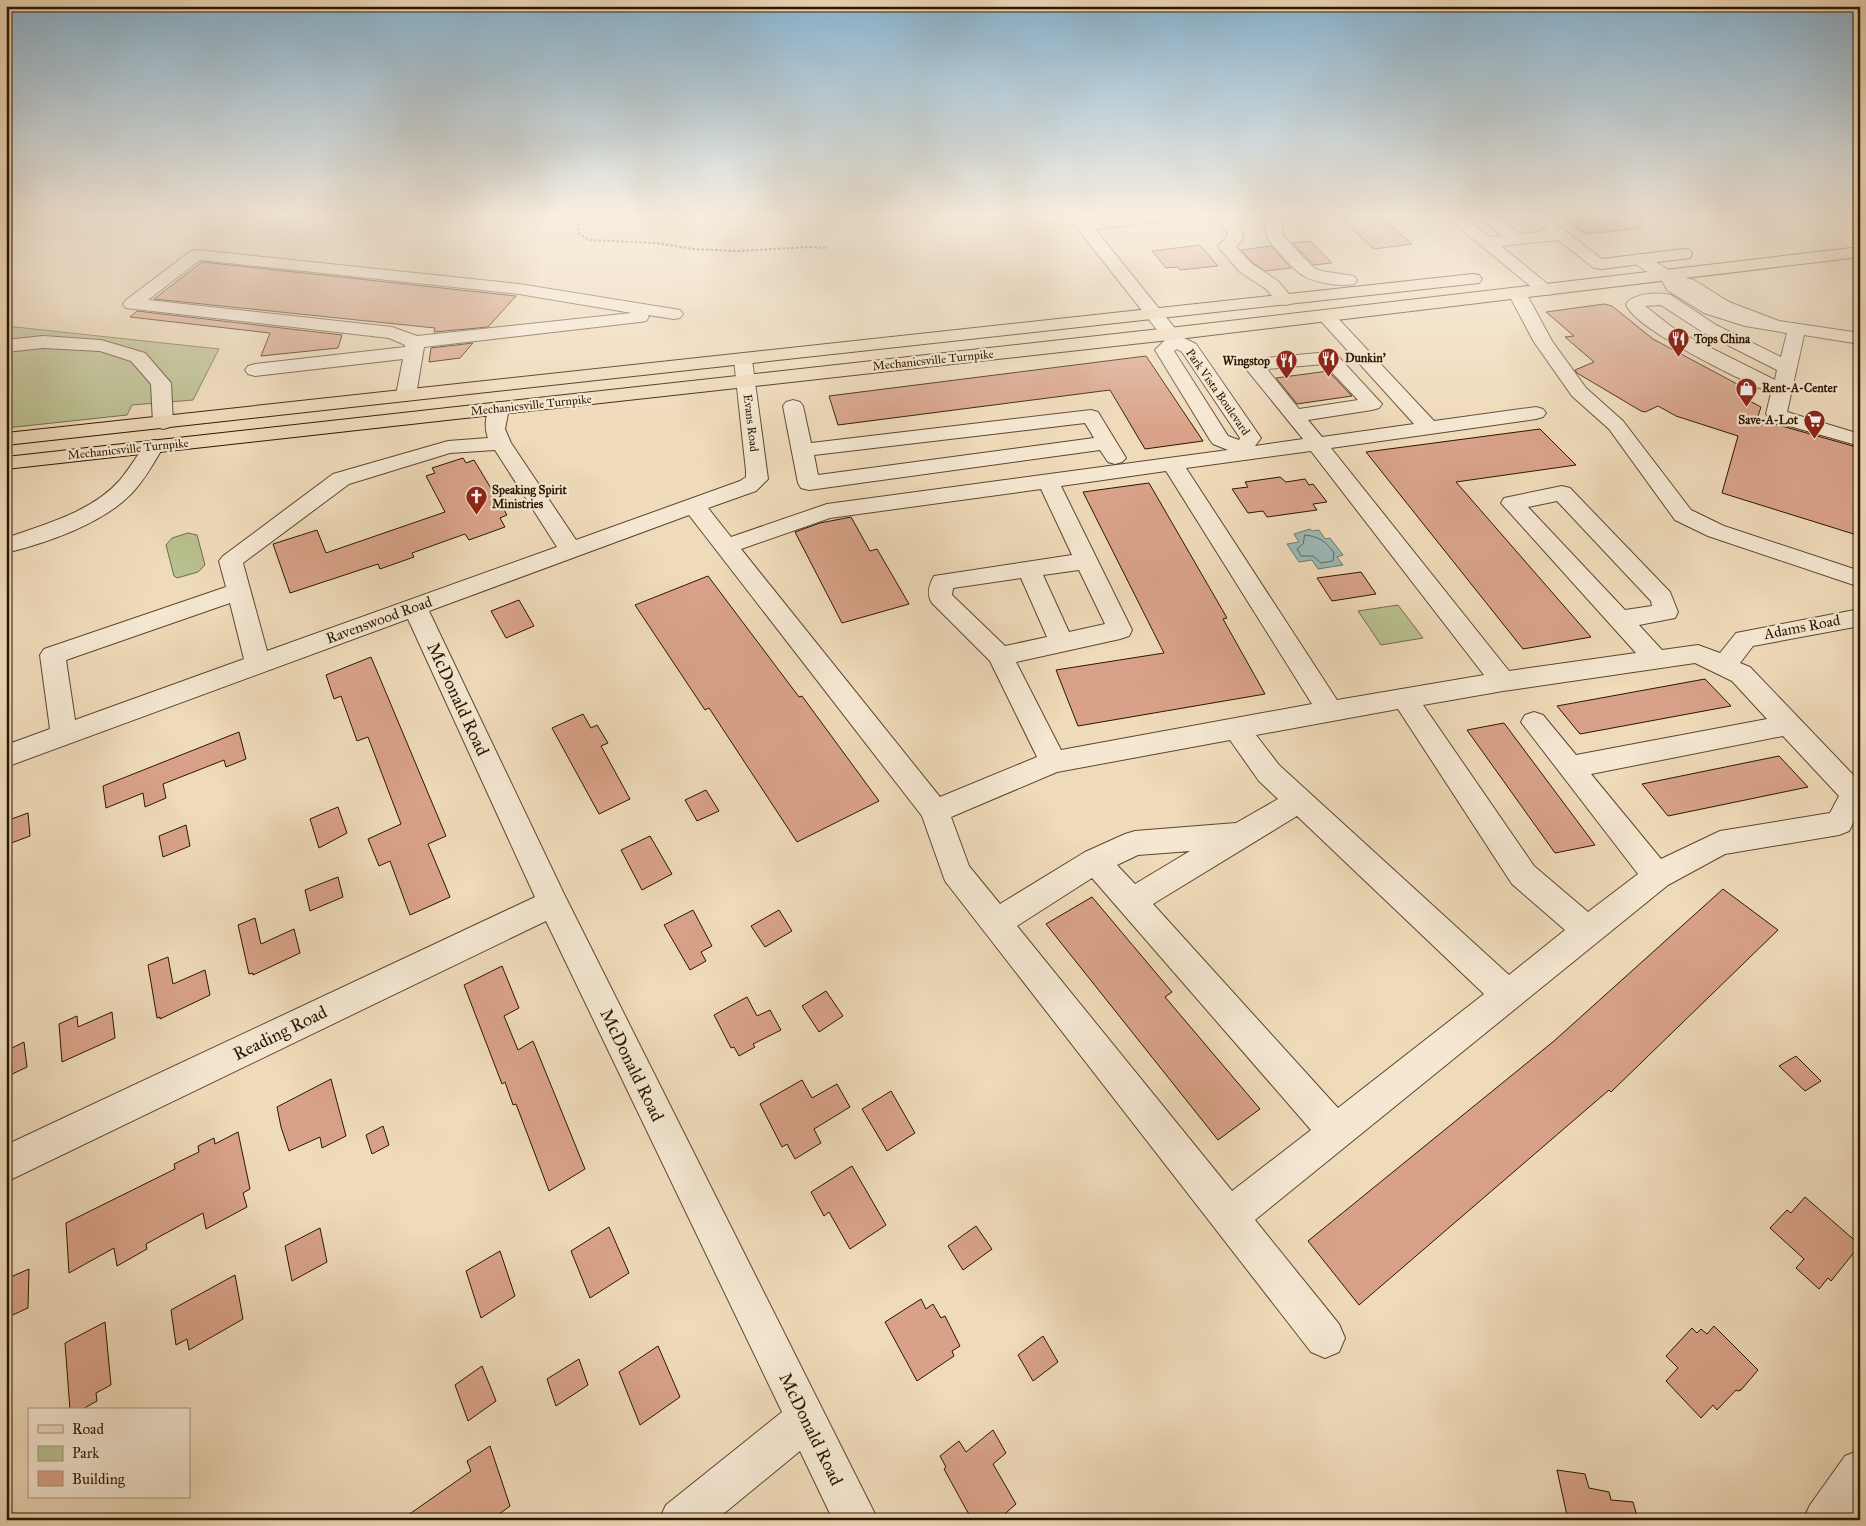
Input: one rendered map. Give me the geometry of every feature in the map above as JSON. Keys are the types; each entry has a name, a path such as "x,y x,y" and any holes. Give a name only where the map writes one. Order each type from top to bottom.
{"main road":[{"name":"Mechanicsville Turnpike","path":"6,438 163,423 1410,286"},
{"name":"Mechanicsville Turnpike","path":"6,462 746,381 1172,337 1326,316 1584,286"},
{"path":"154,446 167,435 212,417"},
{"path":"119,450 156,436 161,432 163,423"}],"street":[{"path":"156,286 132,304 392,333 414,347"},
{"path":"255,370 414,347 674,314 493,286"},
{"path":"1132,286 1172,337"},
{"path":"1273,286 1285,300"},
{"path":"1541,286 1546,290"},
{"path":"1673,286 1707,309 1724,316 1860,339"},
{"path":"1517,293 1543,342 1579,392 1616,425 1683,515 1716,531 1860,580"},
{"path":"1782,390 1762,382 1671,335 1636,308 1635,304 1640,301 1665,299 1710,329 1787,367"},
{"path":"1326,316 1430,429"},
{"path":"1797,328 1776,414 1782,418 1860,440"},
{"name":"Park Vista Boulevard","path":"1172,337 1189,348 1251,438 1245,451 1220,440 1164,350 1172,337"},
{"path":"6,346 44,342 101,346 138,357 161,383 163,423"},
{"path":"406,395 414,347"},
{"path":"1295,416 1372,404 1329,358 1253,365 1503,681"},
{"name":"Evans Road","path":"744,360 757,471 757,479 751,483"},
{"path":"793,406 809,483 1106,443"},
{"path":"498,408 495,429 501,443 571,550"},
{"path":"727,546 827,511 1172,464 1245,451 1317,444 1536,413"},
{"path":"802,450 1091,416 1122,470"},
{"path":"901,438 920,498"},
{"path":"258,664 231,561 341,479 448,447 501,443"},
{"path":"6,546 82,516 109,501 122,491 135,476 154,446"},
{"path":"1172,464 1330,711"},
{"path":"1000,656 1120,630 1048,481"},
{"name":"Ravenswood Road","path":"6,756 694,506 751,483"},
{"path":"1619,619 1666,612 1662,598 1562,493 1512,502 1656,660"},
{"path":"694,506 935,811 956,872 1325,1338"},
{"path":"1053,762 1000,656 940,597 942,582 1088,561"},
{"path":"1029,570 1062,643"},
{"path":"64,735 53,654 239,591"},
{"name":"McDonald Road","path":"416,607 553,903 856,1520"},
{"name":"Adams Road","path":"1724,666 1745,639 1860,617"},
{"path":"935,811 1053,762 1236,727 1503,681 1698,654 1741,674 1854,794 1839,823 1720,844 1657,876 1229,1217"},
{"path":"1404,698 1523,874 1588,931"},
{"path":"1534,722 1657,876"},
{"path":"1570,767 1790,725"},
{"path":"1236,727 1269,773 1508,995"},
{"path":"1131,902 1299,801"},
{"path":"996,923 1095,862 1135,843 1241,835"},
{"path":"1095,862 1336,1132"},
{"name":"Reading Road","path":"6,1164 553,903"},
{"path":"681,1520 806,1418"},
{"path":"1824,1520 1860,1471"}],"green space":[{"path":"6,326 219,349 193,400 132,405 127,415 6,428"},
{"path":"188,533 197,535 205,565 198,572 177,578 174,576 166,545 172,538"},
{"path":"1398,605 1423,638 1381,645 1358,611"}],"water":[{"path":"1310,529 1312,531 1319,530 1325,539 1330,538 1343,555 1337,557 1343,565 1318,569 1312,560 1299,562 1287,544 1299,542 1294,534"}],"building":[{"path":"171,286 426,286 516,296 488,327 434,332 435,328 154,299"},
{"path":"1604,304 1612,306 1653,339 1752,392 1742,397 1761,407 1757,419 1860,448 1860,536 1722,493 1738,436 1676,416 1658,406 1645,412 1641,411 1577,373 1575,370 1594,362 1565,337 1574,336 1546,312"},
{"path":"137,311 342,335 338,348 261,356 270,333 130,317"},
{"path":"473,343 460,358 429,362 431,348"},
{"path":"1146,356 1203,441 1145,449 1110,390 838,425 829,396"},
{"path":"1328,371 1352,396 1297,404 1276,378"},
{"path":"1540,429 1576,465 1456,482 1591,637 1523,649 1366,452"},
{"name":"Speaking Spirit Ministries","path":"463,458 466,463 474,460 507,515 500,518 505,527 469,540 465,534 412,553 414,557 380,569 378,564 290,593 273,544 317,530 326,553 445,512 426,476 435,473 432,468"},
{"path":"1280,477 1286,482 1305,479 1309,485 1313,484 1327,502 1313,504 1317,510 1267,517 1263,511 1248,513 1232,489 1248,487 1245,482"},
{"path":"1149,483 1227,618 1223,619 1265,694 1078,726 1056,670 1164,653 1083,492"},
{"path":"851,517 870,551 877,549 909,604 842,623 795,532 820,523"},
{"path":"1361,572 1376,594 1332,601 1317,578"},
{"path":"708,576 799,697 802,696 879,801 797,842 709,708 705,710 635,605"},
{"path":"519,600 534,626 506,638 491,611"},
{"path":"371,657 446,836 428,844 450,897 410,915 390,861 379,866 368,839 401,824 368,737 357,741 341,696 334,699 326,675"},
{"path":"1705,679 1731,706 1580,734 1557,706"},
{"path":"583,714 591,728 597,725 608,743 601,746 630,799 599,814 552,728"},
{"path":"1504,723 1595,845 1555,853 1467,730"},
{"path":"239,732 246,759 226,767 224,760 163,784 166,798 145,807 143,793 106,808 103,786"},
{"path":"1779,756 1808,787 1668,816 1642,784"},
{"path":"706,790 719,811 697,821 685,800"},
{"path":"338,807 347,833 319,848 310,819"},
{"path":"28,813 30,836 6,845 6,821"},
{"path":"186,825 190,846 163,857 159,836"},
{"path":"650,836 672,874 642,890 621,850"},
{"path":"338,877 343,897 310,911 305,890"},
{"path":"1723,889 1778,930 1611,1092 1609,1090 1359,1305 1308,1241 1554,1041"},
{"path":"1092,897 1172,992 1165,997 1260,1109 1218,1140 1046,924"},
{"path":"693,910 712,946 701,952 706,961 690,970 664,925"},
{"path":"779,910 792,931 765,947 751,926"},
{"path":"255,918 261,944 294,929 300,953 253,975 253,973 249,974 238,925"},
{"path":"168,957 173,984 205,970 210,995 160,1019 160,1017 157,1018 148,965"},
{"path":"502,966 519,1008 504,1016 518,1050 533,1041 585,1169 549,1191 516,1104 513,1105 505,1082 502,1084 464,985"},
{"path":"826,991 843,1016 819,1032 802,1006"},
{"path":"747,997 757,1016 770,1010 781,1030 753,1044 755,1047 739,1056 734,1047 731,1048 714,1015"},
{"path":"112,1012 115,1038 62,1062 59,1024 77,1016 78,1027"},
{"path":"24,1042 27,1067 6,1077 6,1051"},
{"path":"1796,1056 1821,1081 1805,1091 1779,1066"},
{"path":"331,1079 346,1136 322,1148 320,1137 289,1151 277,1107"},
{"path":"802,1080 812,1098 837,1084 850,1107 814,1129 821,1143 795,1159 787,1144 782,1147 760,1104"},
{"path":"891,1091 915,1133 887,1151 862,1109"},
{"path":"383,1126 389,1145 372,1154 366,1135"},
{"path":"238,1132 250,1189 243,1193 247,1207 206,1229 203,1213 146,1244 147,1249 117,1266 114,1248 69,1273 66,1223 175,1169 174,1164 199,1152 198,1146 214,1138 215,1144"},
{"path":"852,1166 886,1225 850,1249 829,1212 824,1216 811,1192"},
{"path":"1805,1197 1860,1245 1831,1281 1828,1278 1819,1289 1796,1268 1804,1259 1770,1228 1787,1210 1791,1213"},
{"path":"976,1226 992,1249 963,1270 948,1246"},
{"path":"609,1227 629,1273 590,1298 571,1251"},
{"path":"320,1228 327,1262 292,1281 285,1246"},
{"path":"500,1251 515,1296 481,1318 466,1271"},
{"path":"29,1269 28,1308 6,1318 6,1279"},
{"path":"235,1275 243,1319 189,1350 187,1339 176,1345 171,1310"},
{"path":"921,1299 926,1309 933,1304 941,1318 945,1316 960,1346 952,1351 954,1356 917,1381 885,1322"},
{"path":"105,1322 111,1385 96,1393 97,1401 85,1408 70,1408 65,1343"},
{"path":"1714,1326 1758,1370 1741,1390 1736,1390 1717,1410 1713,1405 1701,1418 1666,1381 1678,1368 1666,1356 1692,1328 1697,1333 1701,1329 1707,1334"},
{"path":"1043,1336 1058,1362 1033,1381 1018,1355"},
{"path":"658,1346 680,1397 640,1425 619,1372"},
{"path":"579,1359 588,1385 556,1406 547,1379"},
{"path":"482,1366 496,1401 468,1421 455,1385"},
{"path":"993,1430 1006,1453 993,1464 1016,1504 998,1520 972,1520 944,1469 946,1467 940,1456 959,1441 966,1452"},
{"path":"490,1446 510,1506 491,1520 401,1520 471,1471 467,1461"},
{"path":"1557,1470 1585,1474 1589,1488 1609,1492 1611,1500 1633,1502 1638,1520 1568,1520"}],"place":[{"name":"Tops China","path":"1678,358"},
{"name":"Dunkin'","path":"1329,377"},
{"name":"Wingstop","path":"1286,380"},
{"name":"Rent-A-Center","path":"1746,407"},
{"name":"Save-A-Lot","path":"1814,439"},
{"name":"Speaking Spirit Ministries","path":"476,516"}]}
